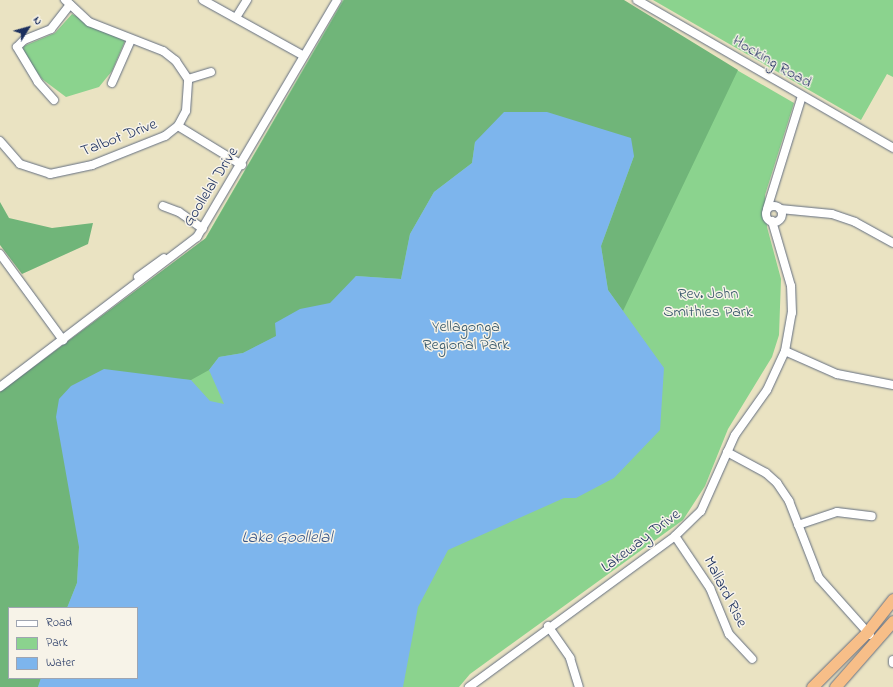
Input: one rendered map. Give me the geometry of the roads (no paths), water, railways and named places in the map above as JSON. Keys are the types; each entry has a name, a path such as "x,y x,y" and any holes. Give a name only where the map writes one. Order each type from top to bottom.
{"highway":[{"path":"812,687 867,632 893,599"},
{"path":"835,687 878,642 893,622"}],"street":[{"path":"203,0 238,15"},
{"path":"213,0 304,52"},
{"path":"238,15 247,0"},
{"name":"Goollelal Drive","path":"0,387 202,228 304,52 332,0"},
{"name":"Goollelal Drive","path":"304,52 337,0"},
{"name":"Hocking Road","path":"636,0 893,148"},
{"path":"54,100 38,82 18,48 24,40 51,29 68,3 89,22 170,56 188,79 211,72"},
{"path":"112,83 130,40"},
{"name":"Talbot Drive","path":"0,141 20,164 50,174 127,152 165,136 178,126 189,100 188,79"},
{"name":"Lakeway Drive","path":"768,209 797,112 804,97"},
{"path":"178,126 240,164"},
{"name":"Lakeway Drive","path":"469,687 548,626 675,536 701,511 728,452 767,390 785,351 792,313 791,286 775,231 777,215 774,191"},
{"path":"163,206 179,212 202,228"},
{"path":"777,215 768,209 766,217 794,212 832,214 856,222 893,243"},
{"path":"0,254 61,338"},
{"name":"Goollelal Drive","path":"0,381 61,338"},
{"path":"785,351 837,374 893,385"},
{"path":"728,452 766,473 777,483 789,501 819,578 867,632 878,642"},
{"path":"798,525 837,512 872,516"},
{"name":"Mallard Rise","path":"675,536 710,588 729,634 752,659"},
{"path":"548,626 570,658 580,687"}],"water":[{"name":"Lake Goollelal","path":"504,112 547,112 631,138 634,156 601,246 608,290 664,368 660,430 614,478 576,498 564,498 448,550 418,607 403,687 38,687 41,679 138,679 138,607 67,607 77,583 79,547 56,417 59,399 71,386 104,369 191,380 210,401 224,404 209,370 219,357 243,353 276,336 275,323 300,309 330,303 356,276 401,279 410,234 434,192 472,163 475,142"}],"park label":[{"name":"Rev. John Smithies Park","path":"708,303"},
{"name":"Yellagonga Regional Park","path":"466,336"}]}
